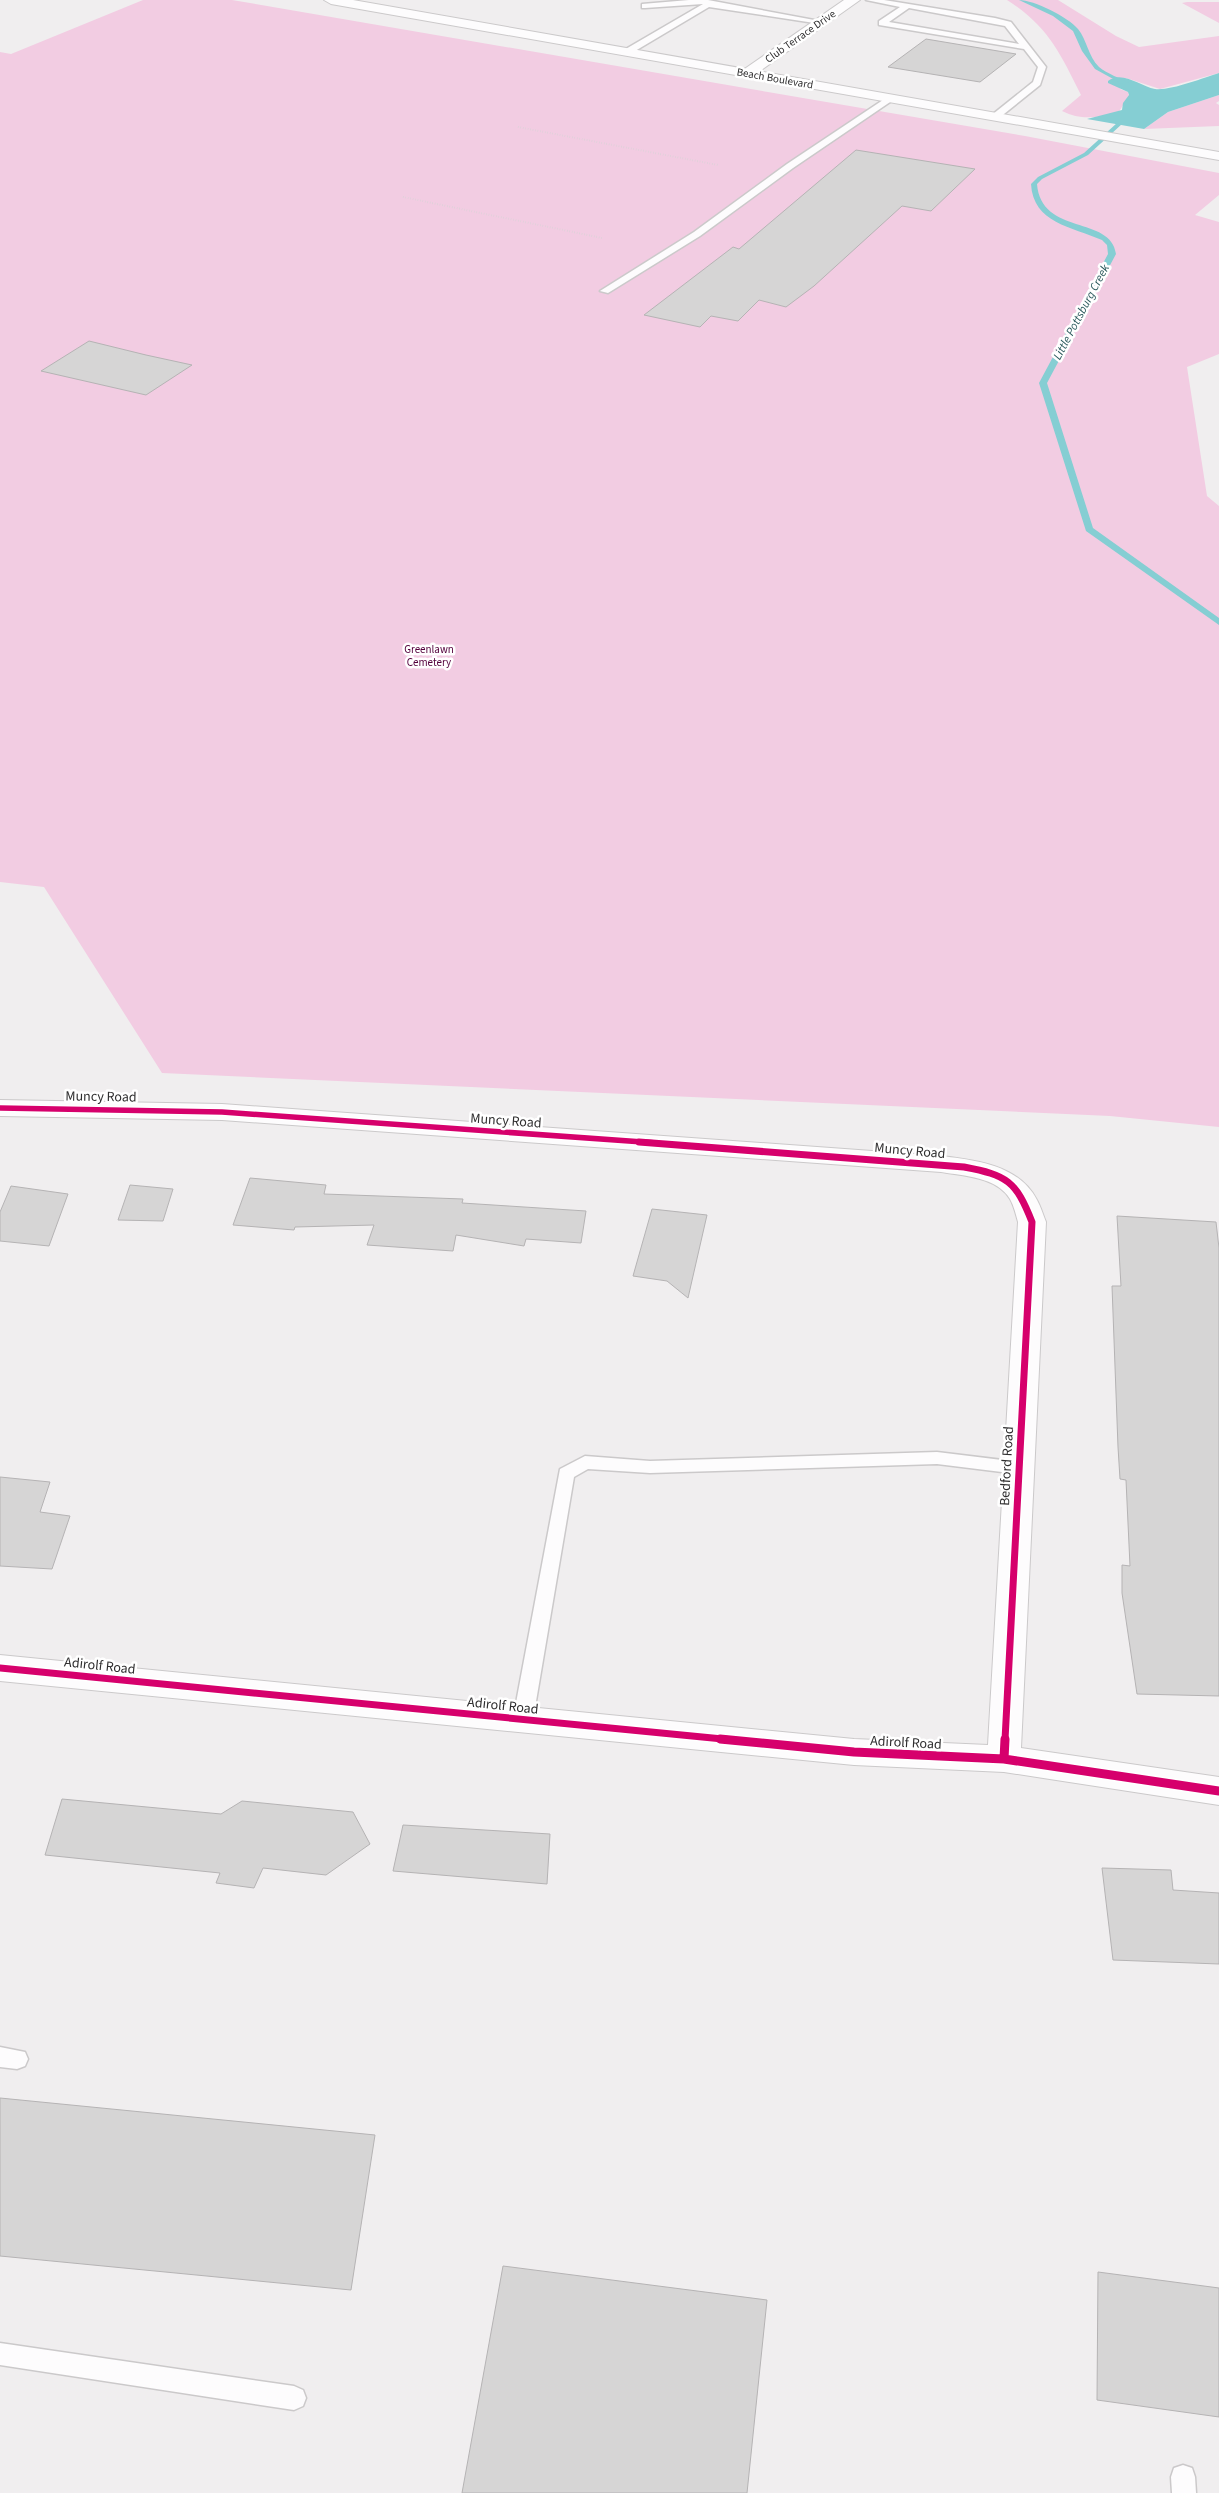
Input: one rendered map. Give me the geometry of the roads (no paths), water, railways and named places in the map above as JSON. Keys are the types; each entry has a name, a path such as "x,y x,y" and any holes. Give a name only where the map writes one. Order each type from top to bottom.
{"main road":[{"name":"Beach Boulevard","path":"331,0 1219,156"},
{"name":"Club Terrace Drive","path":"748,73 853,0"},
{"name":"Muncy Road","path":"0,1108 222,1112 940,1164 978,1169 1008,1182"},
{"name":"Bedford Road","path":"1004,1759 1032,1222 1023,1199 1008,1182"},
{"name":"Adirolf Road","path":"0,1668 854,1752 1004,1759 1161,1784 1219,1791"}],"lane":[{"path":"645,6 704,0 708,4 821,22"},
{"path":"870,0 995,20 1008,24 1042,67 1037,83 996,116"},
{"path":"627,52 708,4"},
{"path":"907,6 882,23 1025,47"},
{"path":"605,291 697,234 790,166 892,98"},
{"path":"523,1719 566,1474 584,1462 650,1466 937,1458 1019,1468"},
{"path":"0,2354 294,2398"}],"water":[{"path":"1219,73 1219,95 1168,112 1144,129 1087,119 1122,110 1123,103 1129,95 1128,92 1108,83 1113,78 1125,78 1155,89 1161,89 1187,84"}],"waterway":[{"path":"1022,0 1055,15 1076,30 1085,51 1097,68 1128,85"},
{"name":"Little Pottsburg Creek","path":"1119,124 1086,154 1040,178 1034,184 1035,196 1040,206 1048,214 1058,220 1105,238 1111,245 1112,254 1043,383 1089,529 1219,622"}],"park label":[{"name":"Greenlawn Cemetery","path":"429,655"}]}
